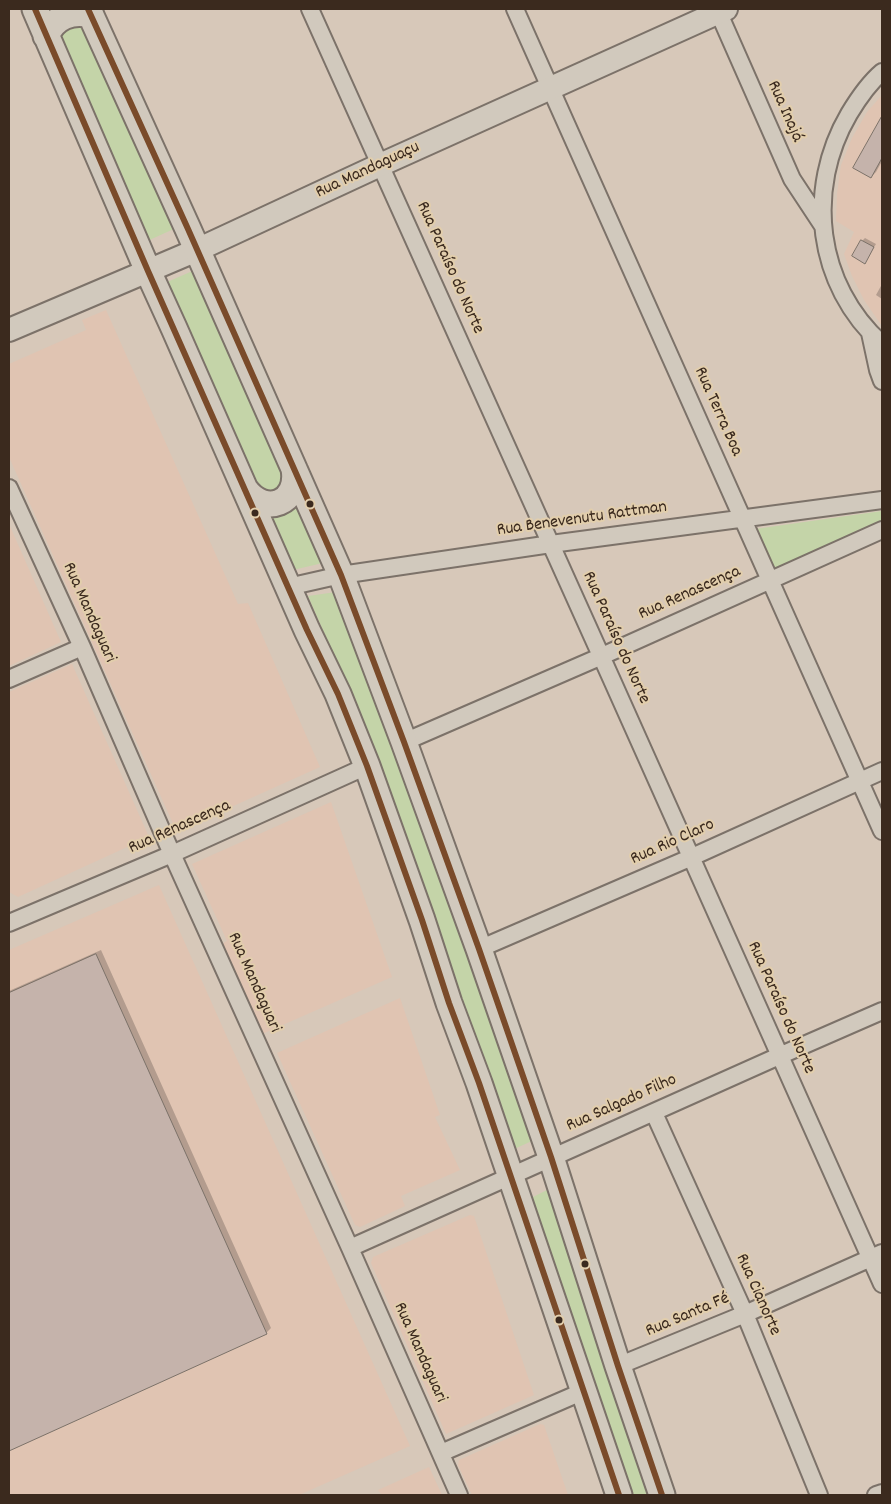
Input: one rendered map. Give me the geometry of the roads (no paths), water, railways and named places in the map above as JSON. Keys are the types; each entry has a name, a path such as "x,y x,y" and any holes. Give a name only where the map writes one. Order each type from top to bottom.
{"main road":[{"path":"35,9 148,271 288,587 338,694 367,766 422,920 449,1003 480,1083 619,1495"},
{"path":"46,36 52,25 67,15 89,12 197,250 340,576 404,742 479,949 551,1158 662,1495"},
{"path":"245,489 251,497 260,502 269,504 279,502 288,497 294,489 296,479 294,469"}],"street":[{"name":"Rua Paraíso do Norte","path":"310,9 602,656 779,1056 877,1256 882,1284"},
{"name":"Rua Terra Boa","path":"515,9 882,831"},
{"name":"Rua Mandaguaçu","path":"9,330 197,250 721,10"},
{"name":"Rua Inajá","path":"721,10 792,178 823,226"},
{"path":"882,72 856,101 840,130 828,161 823,193 823,226 833,272 855,314 876,338 878,370 882,380"},
{"name":"Rua Mandaguari","path":"9,488 82,646 172,854 459,1495"},
{"name":"Rua Benevenutu Rattman","path":"288,587 340,576 551,544 882,500"},
{"name":"Rua Renascença","path":"404,742 602,656 882,530"},
{"path":"9,679 82,646"},
{"name":"Rua Renascença","path":"9,924 172,854 367,766"},
{"name":"Rua Rio Claro","path":"479,949 692,857 882,771"},
{"name":"Rua Salgado Filho","path":"350,1248 882,1011"},
{"name":"Rua Cianorte","path":"654,1113 744,1314 819,1495"},
{"name":"Rua Santa Fé","path":"618,1366 877,1256"},
{"path":"441,1453 584,1391"},
{"path":"876,1495 882,1493"}]}
